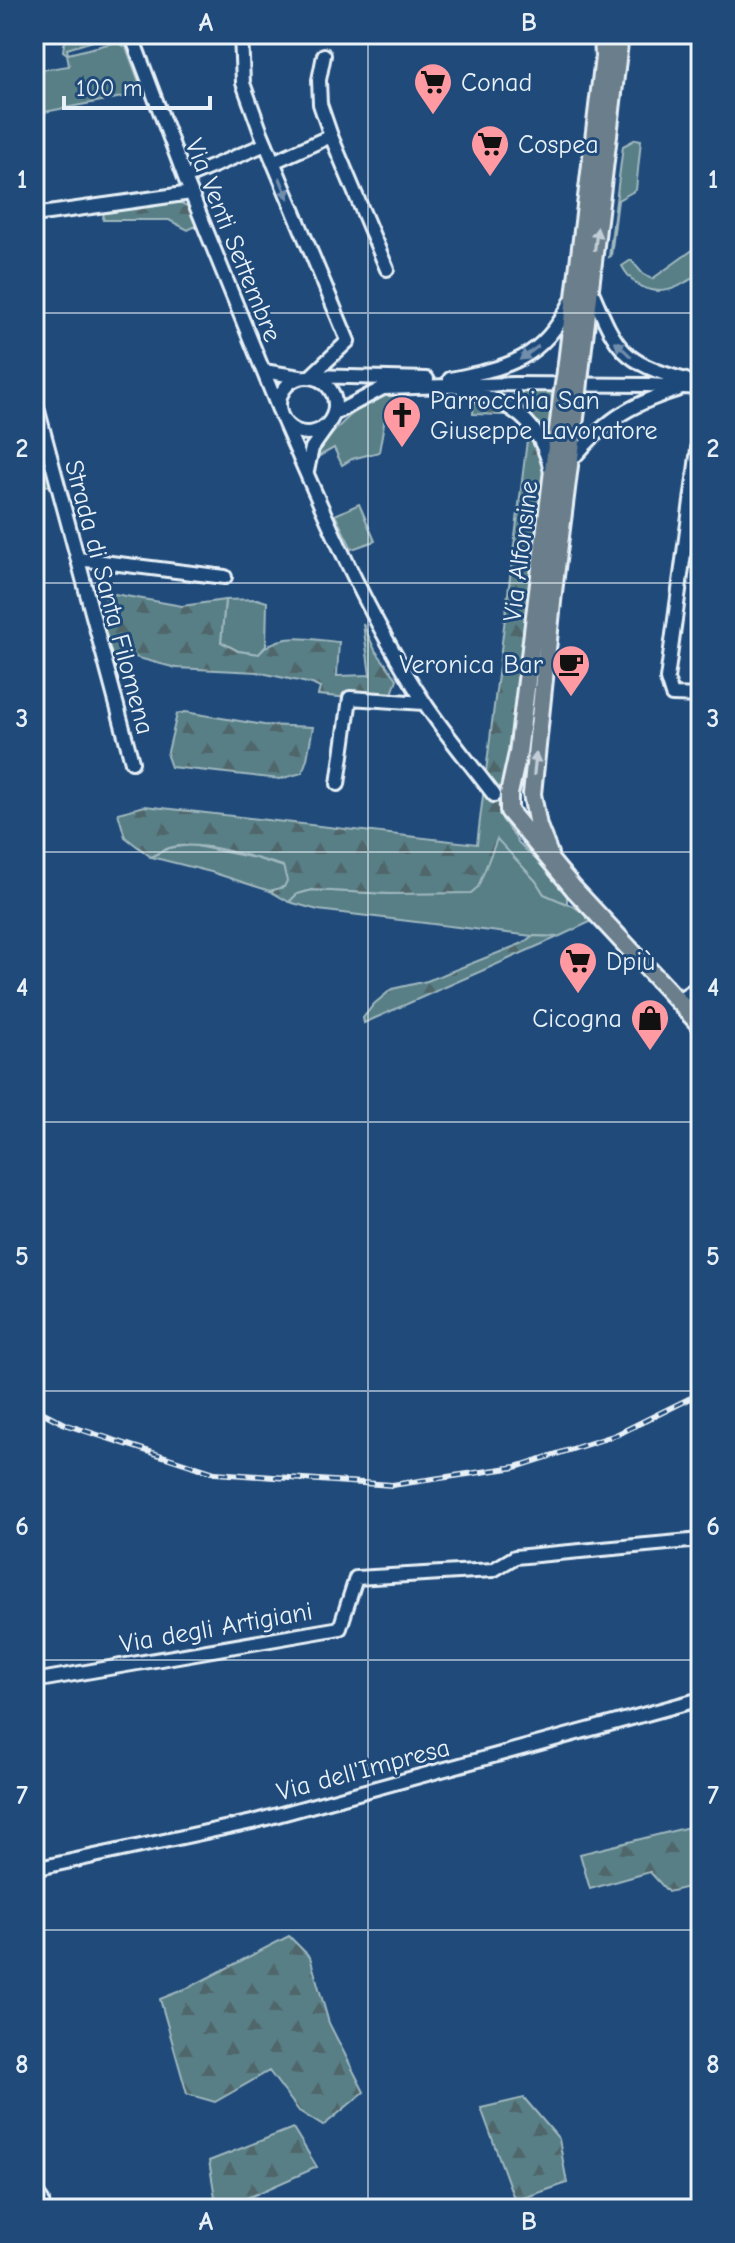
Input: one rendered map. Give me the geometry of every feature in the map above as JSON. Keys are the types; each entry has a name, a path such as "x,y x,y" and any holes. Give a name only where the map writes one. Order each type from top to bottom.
{"main road":[{"name":"Via Alfonsine","path":"583,290 604,57 601,34"},
{"name":"Via Alfonsine","path":"554,866 538,826 532,794 569,463 573,371 620,34"},
{"name":"Via Alfonsine","path":"570,400 552,489 518,753 501,794 509,811 554,866 701,1026"}],"street":[{"name":"Via Venti Settembre","path":"131,34 280,414 365,598 424,703 501,794"},
{"path":"241,34 243,83 348,341 307,376 286,385 282,392 280,414 293,429 308,433 323,428 332,418 383,388 452,383 685,384"},
{"path":"324,55 319,92 331,136 387,269"},
{"path":"273,162 331,136"},
{"name":"Via Venti Settembre","path":"185,178 266,144"},
{"path":"34,215 191,193"},
{"path":"452,383 514,364 540,345 583,290 615,343 631,358 654,371 701,388"},
{"name":"Via Venti Settembre","path":"264,371 287,376 452,383"},
{"name":"Via Venti Settembre","path":"269,384 287,376"},
{"path":"307,376 325,383 334,395"},
{"path":"306,474 312,448 332,418 337,378"},
{"path":"569,463 588,440 620,412 701,380"},
{"path":"452,383 500,401 534,429 543,444 552,489"},
{"name":"Strada di Santa Filomena","path":"34,396 132,762"},
{"path":"701,427 667,679 672,695 701,696"},
{"path":"78,559 225,577"},
{"path":"338,784 350,698 424,703"},
{"path":"501,794 518,797 532,794"},
{"path":"678,1000 692,991 701,1004"},
{"name":"Via degli Artigiani","path":"34,1681 340,1628 356,1578 493,1570 515,1557 701,1540"},
{"name":"Via dell'Impresa","path":"34,1869 252,1822 701,1699"},
{"path":"34,2190 42,2201 43,2209"}],"green space":[{"path":"67,34 109,36 67,49 68,54 116,42 126,47 143,93 34,114 34,71 69,66 67,54 63,51 69,37"},
{"path":"636,139 641,140 636,190 618,200 609,257 623,146"},
{"path":"180,202 191,209 196,226 188,230 169,220 103,220 104,210"},
{"path":"694,249 701,250 699,271 690,280 668,290 642,287 622,266 631,260 652,279"},
{"path":"475,389 506,399 531,391 557,394 536,586 502,819 519,843 567,890 567,904 544,894 497,839 478,887 471,893 390,894 312,890 297,894 289,902 270,891 284,887 287,881 283,866 226,850 195,846 169,848 151,857 125,837 118,813 145,806 477,844 530,416 473,414"},
{"path":"406,390 401,414 385,418 379,452 342,465 334,448 314,459 333,433 358,409 380,396"},
{"path":"34,412 47,459 50,486 36,484 34,475"},
{"path":"359,504 375,541 352,549 335,515"},
{"path":"109,593 182,606 225,600 221,642 238,651 259,654 286,639 339,642 337,676 370,675 363,624 375,650 397,679 392,694 350,698 318,695 320,688 312,684 257,672 176,668 131,656 115,669 104,641 101,621 101,612"},
{"path":"257,599 267,602 266,646 259,654 238,651 221,642 225,600"},
{"path":"185,712 264,725 313,727 302,773 280,779 171,767 167,756 177,714"},
{"path":"497,838 544,894 573,906 590,922 558,937 532,936 318,910 289,902 297,894 312,890 390,894"},
{"path":"191,845 284,867 288,881 284,887 270,891 151,857 168,848"},
{"path":"532,936 558,937 364,1023 363,1018 374,1004 392,989 427,981 523,943"},
{"path":"701,1824 701,1884 668,1892 650,1872 590,1889 580,1854"},
{"path":"289,1936 310,1957 329,2023 364,2092 323,2126 299,2111 269,2071 215,2102 187,2094 160,1999"},
{"path":"524,2098 559,2139 567,2183 515,2201 481,2108"},
{"path":"293,2128 317,2167 217,2209 209,2161"}],"railway":[{"path":"34,1408 67,1425 215,1473 392,1485 516,1467 616,1435 701,1393"}],"place":[{"name":"Conad","path":"433,116"},
{"name":"Cospea","path":"490,178"},
{"name":"Parrocchia San Giuseppe Lavoratore","path":"402,449"},
{"name":"Veronica Bar","path":"571,698"},
{"name":"Dpiù","path":"578,995"},
{"name":"Cicogna","path":"650,1052"}]}
